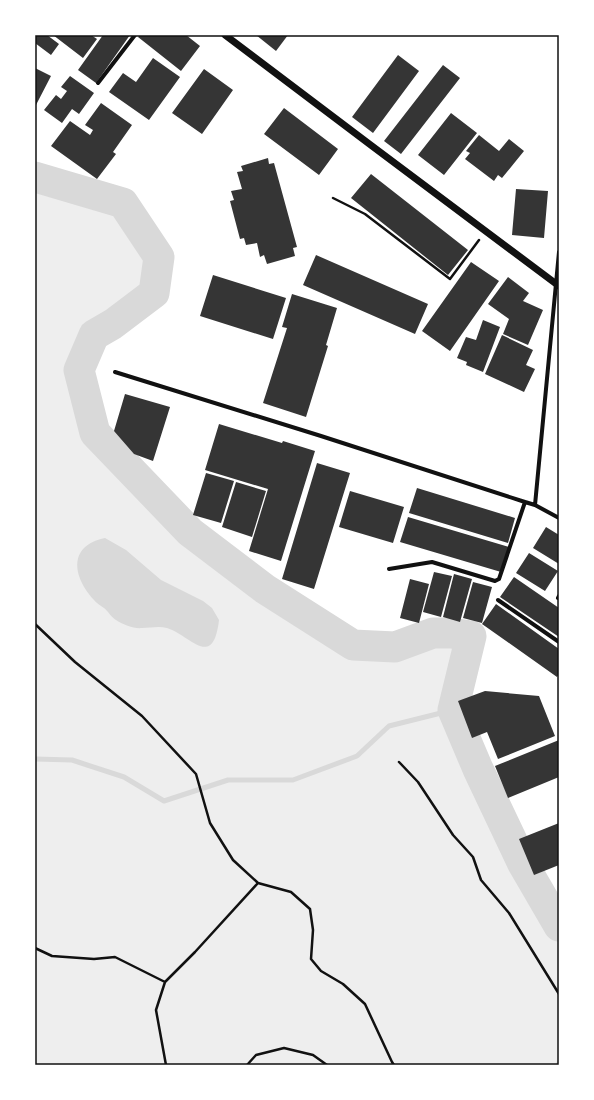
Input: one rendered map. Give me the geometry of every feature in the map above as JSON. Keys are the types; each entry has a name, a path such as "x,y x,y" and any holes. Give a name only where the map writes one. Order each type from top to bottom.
{"street":[{"path":"98,83 135,35"},
{"path":"225,35 557,285"},
{"path":"535,505 559,252"},
{"path":"115,372 535,505 559,518"},
{"path":"389,569 432,562 495,581 499,579 525,502"},
{"path":"498,600 559,642"}],"path":[{"path":"333,198 365,214 450,279 473,249"},
{"path":"35,624 75,662 142,716 196,774 210,823 232,860 258,882 291,892 310,909 313,930 311,959 320,970 343,984 365,1004 394,1065"},
{"path":"399,762 418,782 453,835 473,857 481,880 509,913 559,994"},
{"path":"166,1065 156,1010 165,982 195,952 258,882"},
{"path":"35,948 52,956 94,959 115,956 165,982"},
{"path":"247,1065 256,1055 284,1048 313,1055 327,1065"}],"shaded area":[{"path":"35,177 123,203 159,257 154,293 113,324 79,370 95,433 190,532 265,589 353,645 395,647 433,633 451,633 471,636 453,710 478,769 523,864 559,926 559,1065 35,1065"},
{"path":"105,538 126,550 161,580 203,601 212,608 219,620 216,635 212,644 206,647 199,646 167,628 136,628 122,624 114,619 96,602 82,582 78,572 77,563 79,555 84,548 93,542"}],"building":[{"path":"35,35 47,35 59,44 51,55 35,43"},
{"path":"53,35 91,35 97,39 83,58"},
{"path":"103,35 130,35 96,83 78,70"},
{"path":"140,35 186,35 200,46 181,71 138,37"},
{"path":"256,35 288,35 276,51"},
{"path":"398,55 419,71 373,133 352,117"},
{"path":"153,58 180,77 149,120 109,92 123,73 136,82"},
{"path":"443,65 460,78 401,154 384,141"},
{"path":"35,68 51,76 36,105 35,104"},
{"path":"204,69 233,90 202,134 172,113"},
{"path":"70,76 94,93 79,114 72,109 62,123 44,110 56,95 61,99 67,91 61,87"},
{"path":"101,103 132,125 113,152 116,154 97,179 51,146 70,121 90,135 93,130 85,125"},
{"path":"284,108 338,149 319,175 264,134"},
{"path":"451,113 477,133 444,175 418,155"},
{"path":"479,135 499,151 509,139 524,151 502,178 498,175 494,181 465,159 470,153 466,151"},
{"path":"268,158 269,164 274,163 297,247 293,248 295,256 267,264 264,255 260,257 257,243 246,245 244,238 240,239 230,201 234,200 231,191 242,189 237,172 243,171 241,166"},
{"path":"371,174 468,250 448,275 351,198"},
{"path":"516,189 548,191 544,238 512,235"},
{"path":"316,255 428,304 415,334 303,285"},
{"path":"471,262 499,281 450,351 422,331"},
{"path":"213,275 286,298 273,339 200,316"},
{"path":"508,277 529,293 523,301 543,310 528,345 503,334 509,319 488,304"},
{"path":"292,294 337,308 326,345 328,346 306,417 263,403 287,328 282,327"},
{"path":"483,320 500,327 483,372 466,365 467,362 457,358 466,337 476,340"},
{"path":"502,335 533,350 526,365 535,369 524,392 485,374"},
{"path":"125,394 170,407 153,461 134,454 114,431"},
{"path":"219,424 282,443 283,441 315,451 281,561 249,551 268,489 205,470"},
{"path":"317,463 350,473 314,589 282,579"},
{"path":"206,473 234,481 221,523 193,515"},
{"path":"236,482 266,491 252,537 222,527"},
{"path":"417,488 515,518 508,543 409,513"},
{"path":"350,491 404,507 393,543 339,527"},
{"path":"408,517 509,547 501,572 400,542"},
{"path":"546,527 559,535 559,564 533,548"},
{"path":"529,553 558,571 545,591 516,573"},
{"path":"434,572 452,576 441,617 423,612"},
{"path":"454,574 472,579 460,622 443,617"},
{"path":"514,577 559,608 559,637 500,597"},
{"path":"410,579 429,584 419,623 400,618"},
{"path":"473,582 492,587 482,623 463,618"},
{"path":"496,604 559,649 559,674 557,677 482,624"},
{"path":"485,691 539,696 555,736 498,759 487,732 472,738 458,701"},
{"path":"559,740 559,777 508,798 495,766"},
{"path":"559,823 559,865 534,875 519,839"}],"waterway":[{"path":"35,177 123,203 159,257 154,293 113,324 94,335 79,370 95,433 190,532 265,589 353,645 395,647 433,633 451,633 471,636 453,710 478,769 523,864 559,926"},
{"path":"35,759 72,760 124,777 164,801 228,780 293,780 357,756 389,726 453,710"}]}
